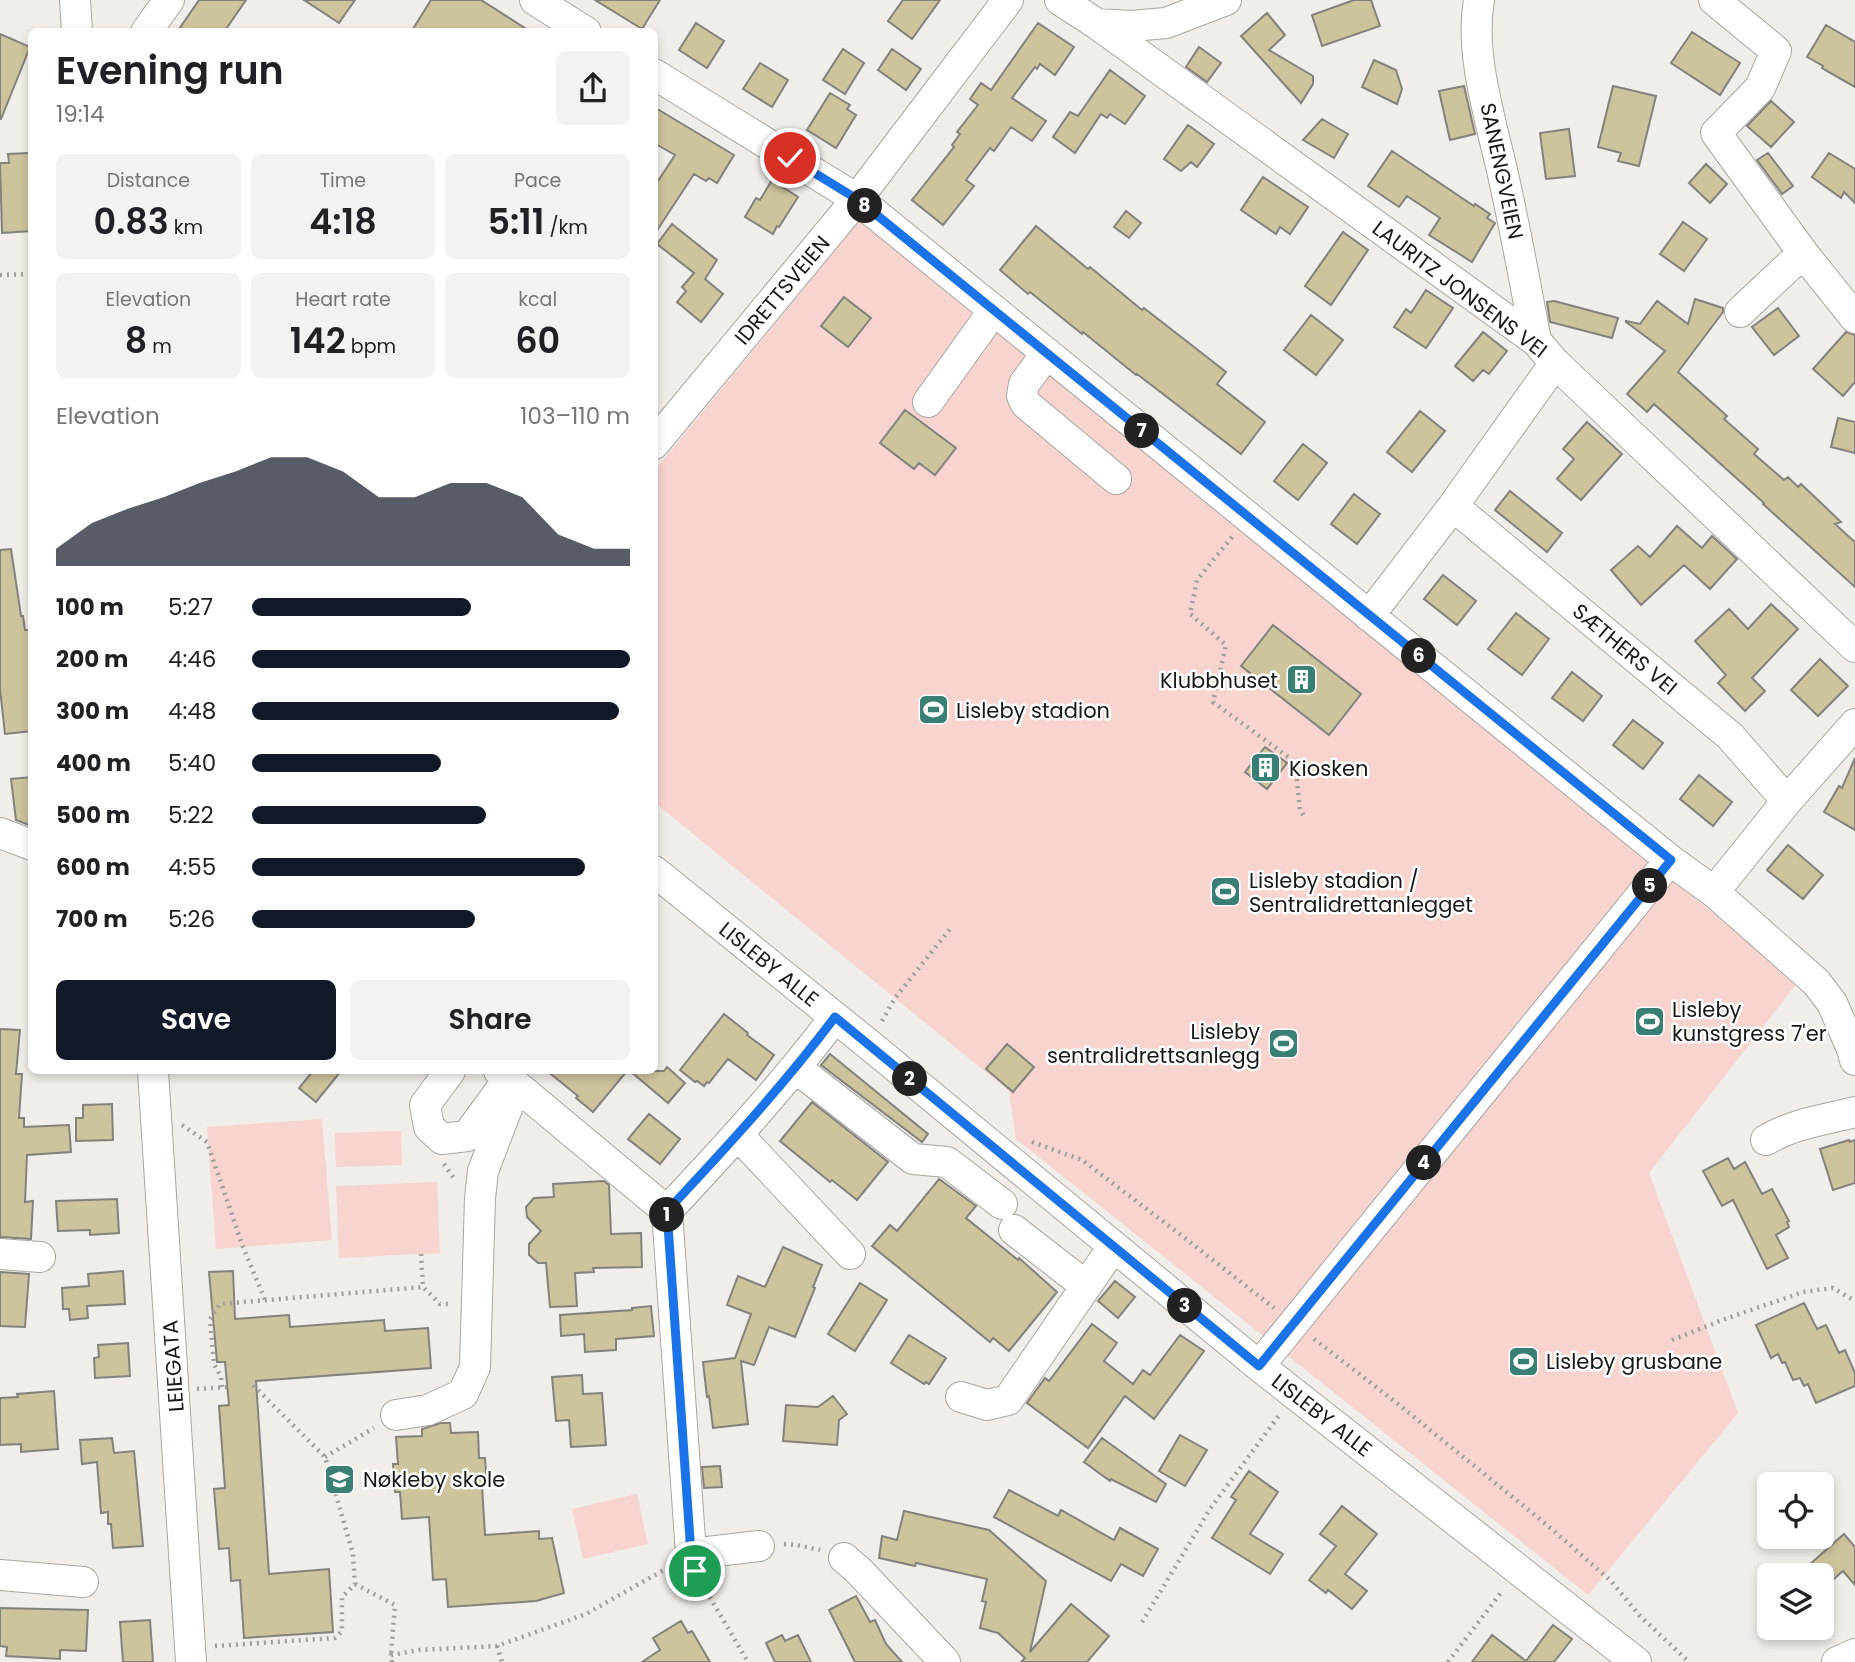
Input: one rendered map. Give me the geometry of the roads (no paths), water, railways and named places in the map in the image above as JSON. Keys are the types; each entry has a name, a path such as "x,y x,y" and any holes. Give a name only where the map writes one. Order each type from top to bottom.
{"street":[{"path":"75,0 77,28"},
{"path":"149,28 169,0"},
{"path":"535,0 580,28"},
{"name":"IDRETTSVEIEN","path":"658,439 857,199 1008,0"},
{"name":"LAURITZ JONSENS VEI","path":"1060,0 1536,341 1555,363 1855,647"},
{"path":"1097,24 1131,26 1166,23 1226,0"},
{"name":"SANENGVEIEN","path":"1479,0 1476,16 1478,60 1515,226 1536,341"},
{"path":"1714,0 1776,51 1760,88 1716,133 1803,253 1855,318"},
{"path":"658,76 857,199 1671,860 1714,892 1809,975 1832,1003 1855,1060"},
{"path":"1740,312 1803,253"},
{"path":"928,402 995,310"},
{"path":"1047,353 1024,384 1022,396 1026,404 1116,479"},
{"path":"1369,615 1453,506 1555,363"},
{"name":"SÆTHERS VEI","path":"1453,506 1730,736 1787,801"},
{"path":"1714,892 1787,801 1855,724"},
{"path":"0,833 28,844"},
{"path":"1259,1366 1671,860"},
{"name":"LISLEBY ALLE","path":"658,875 835,1017 1259,1366 1636,1662"},
{"path":"667,1211 738,1135 796,1068 835,1017"},
{"path":"796,1068 913,1159 947,1161 1086,1286"},
{"name":"LEIEGATA","path":"153,1074 199,1654"},
{"path":"448,1074 425,1105 429,1127 442,1139 467,1136 508,1078"},
{"path":"508,1078 667,1211 691,1554 767,1545"},
{"path":"396,1415 428,1410 463,1394 475,1367 482,1171 508,1078"},
{"path":"1766,1140 1783,1130 1855,1112"},
{"path":"738,1135 850,1254"},
{"path":"961,1397 987,1405 1008,1400 1113,1247"},
{"path":"0,1254 40,1256"},
{"path":"844,1558 945,1662"},
{"path":"0,1576 83,1582"},
{"path":"1838,1662 1855,1654"}],"place":[{"name":"Klubbhuset","path":"1301,680"},
{"name":"Lisleby stadion","path":"933,710"},
{"name":"Kiosken","path":"1266,768"},
{"name":"Lisleby stadion / Sentralidrettanlegget","path":"1226,892"},
{"name":"Lisleby kunstgress 7'er","path":"1649,1021"},
{"name":"Lisleby sentralidrettsanlegg","path":"1283,1043"},
{"name":"Lisleby grusbane","path":"1523,1361"},
{"name":"Nøkleby skole","path":"340,1479"}]}
